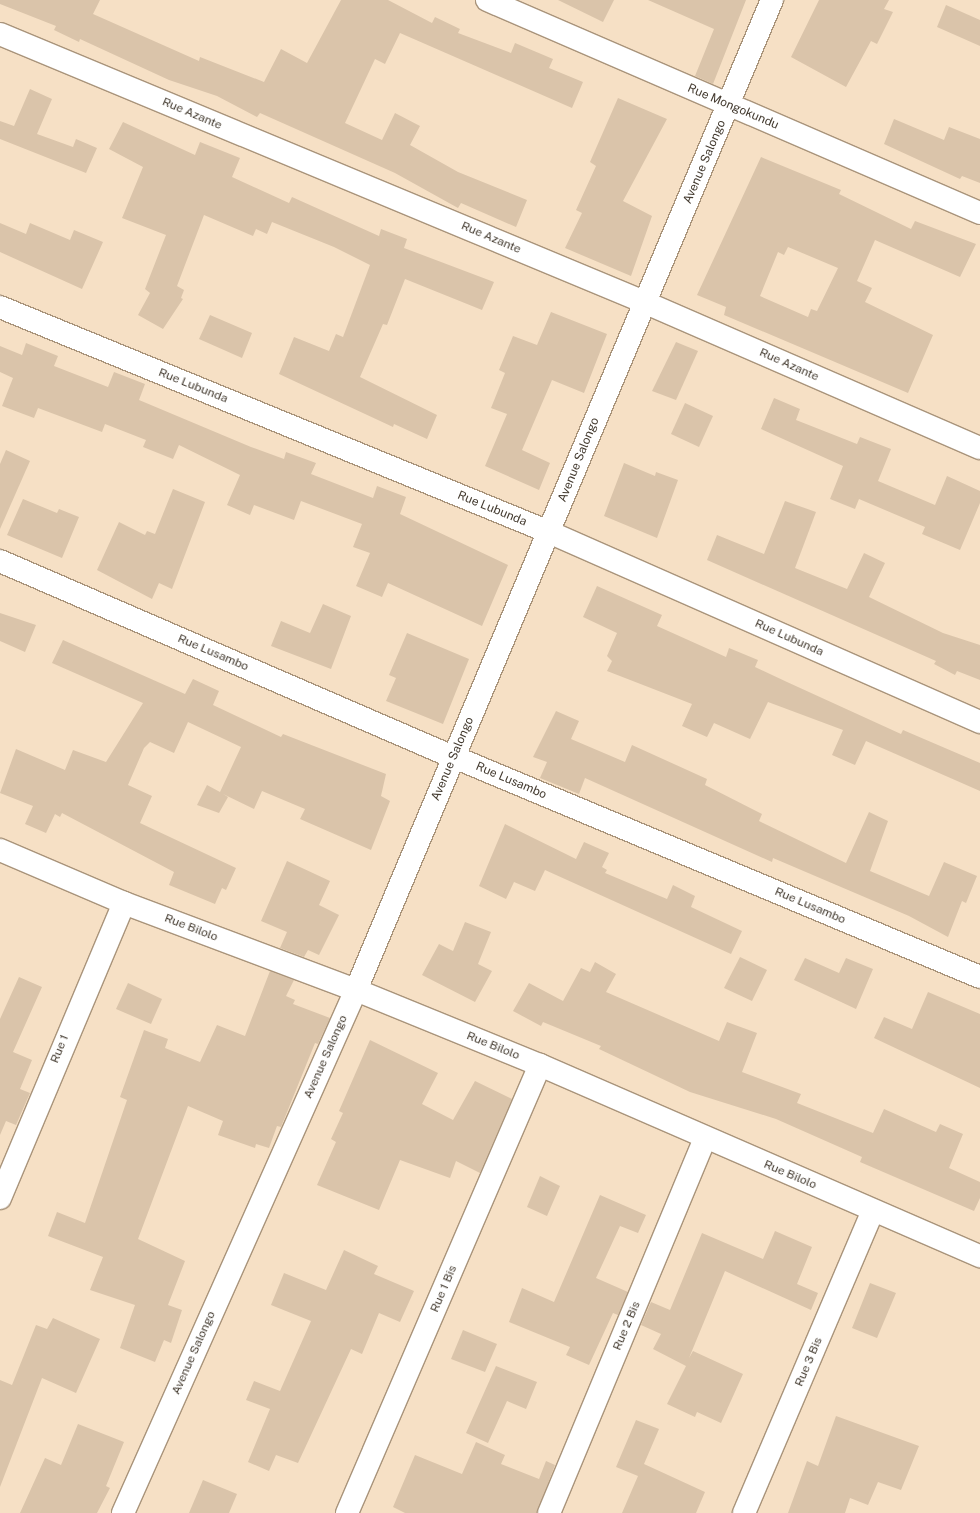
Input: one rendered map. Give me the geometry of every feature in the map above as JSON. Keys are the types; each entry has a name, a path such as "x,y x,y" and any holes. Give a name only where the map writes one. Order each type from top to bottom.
{"street":[{"name":"Rue Mongokundu","path":"487,0 980,213"},
{"name":"Avenue Salongo","path":"123,1513 356,990 772,0"},
{"name":"Rue Azante","path":"0,34 644,302 980,448"},
{"name":"Rue Lubunda","path":"0,307 549,532 980,722"},
{"name":"Rue Lusambo","path":"0,561 454,757 980,977"},
{"name":"Rue Bilolo","path":"0,850 124,903 356,990 540,1065 705,1139 980,1256"},
{"name":"Rue 1","path":"0,1198 124,903"},
{"name":"Rue 1 Bis","path":"347,1513 540,1065"},
{"name":"Rue 2 Bis","path":"549,1513 705,1139"},
{"name":"Rue 3 Bis","path":"744,1513 873,1211"}],"building":[{"path":"0,0 100,0 93,14 199,61 200,57 264,82 281,49 307,63 341,0 388,0 432,23 435,17 460,29 458,33 511,53 515,43 553,59 549,68 583,82 572,108 400,33 385,64 375,59 345,123 382,140 395,113 420,126 410,145 458,172 527,200 516,227 461,203 458,208 395,173 260,113 257,117 217,96 169,80 80,39 79,42 54,30 56,26 0,4"},
{"path":"558,0 614,0 603,22"},
{"path":"648,0 746,0 713,84 695,76 714,29"},
{"path":"819,0 889,0 884,9 893,12 877,44 871,41 846,87 791,57"},
{"path":"946,5 980,20 980,46 937,27"},
{"path":"30,89 52,99 37,134 73,147 76,139 97,148 86,173 0,139 0,121 14,126"},
{"path":"618,98 667,119 623,201 652,216 631,276 565,248 582,213 576,210 596,166 590,162"},
{"path":"894,119 944,140 949,127 980,139 980,183 962,176 960,179 884,144"},
{"path":"123,122 195,155 200,142 240,158 232,177 289,203 292,197 379,236 381,229 407,239 404,248 494,282 482,310 405,279 387,325 383,324 360,377 437,415 427,439 394,424 393,427 279,374 294,337 329,351 336,334 343,337 370,265 334,247 272,222 267,234 256,229 253,236 204,215 177,286 184,290 181,298 183,299 163,329 138,315 150,293 145,289 166,235 122,218 143,167 109,149"},
{"path":"761,157 841,190 839,194 911,229 915,221 976,244 960,277 875,240 857,281 872,288 865,302 933,335 908,393 724,315 726,307 697,295","holes":["788,247 838,268 817,311 811,309 808,317 760,296 778,252 784,255"]},
{"path":"0,223 26,234 30,223 70,240 74,230 103,242 82,289 0,252"},
{"path":"551,312 607,334 584,393 552,380 522,450 550,463 539,490 485,466 507,414 491,408 505,373 499,370 513,336 537,345"},
{"path":"210,315 252,333 242,358 199,339"},
{"path":"676,342 698,351 676,400 652,391"},
{"path":"26,343 58,356 54,366 108,387 114,372 145,384 139,400 251,447 284,459 286,452 316,463 311,474 373,498 377,486 406,497 400,514 508,565 482,626 388,583 382,597 356,586 370,553 353,547 362,524 301,501 294,520 254,505 250,515 227,505 240,475 179,445 173,459 143,447 146,440 105,424 102,432 38,408 34,418 2,406 13,378 0,372 0,346 22,355"},
{"path":"774,398 800,409 796,420 857,444 860,437 891,449 878,481 935,505 947,476 980,491 980,503 960,550 922,534 925,527 859,499 855,509 830,499 843,466 761,429"},
{"path":"685,403 713,416 699,447 671,434"},
{"path":"6,450 30,461 0,529 0,464"},
{"path":"624,463 655,476 656,472 678,480 657,538 604,516"},
{"path":"173,489 205,502 172,589 159,583 152,599 97,570 119,522 145,535 147,531 155,534"},
{"path":"23,499 57,513 59,509 79,517 62,558 7,535"},
{"path":"785,501 816,512 795,568 847,589 864,553 885,563 869,597 943,633 980,645 980,680 957,671 955,675 934,664 936,661 707,560 717,535 764,554"},
{"path":"597,586 662,615 657,626 726,657 729,648 758,660 755,667 787,682 901,734 903,730 980,763 980,791 866,741 855,765 832,755 843,730 768,702 750,739 714,723 707,737 682,726 692,704 607,671 612,661 607,656 617,633 583,617"},
{"path":"323,604 351,616 331,669 271,646 281,621 310,633"},
{"path":"0,613 36,625 25,652 0,641"},
{"path":"407,633 469,659 443,724 386,701 396,678 389,675"},
{"path":"63,640 185,694 193,679 219,691 213,705 281,737 283,734 386,774 381,796 390,801 371,850 300,819 305,809 262,791 254,809 223,794 228,797 219,813 197,805 207,785 220,792 241,747 188,722 174,753 150,742 144,748 128,785 152,796 140,823 236,868 226,890 222,888 215,904 169,885 174,872 62,813 60,817 55,814 46,833 25,824 33,806 0,793 16,749 65,770 73,750 106,762 143,703 52,663"},
{"path":"556,711 579,721 571,739 625,762 632,745 707,779 705,785 762,814 759,821 846,863 869,812 888,821 870,871 929,896 944,862 977,876 966,903 962,901 948,937 909,916 773,858 772,862 585,778 579,794 540,778 547,762 533,757"},
{"path":"505,824 576,859 584,842 609,853 602,867 607,870 605,873 667,899 673,885 695,896 691,907 742,931 731,954 545,870 535,891 514,882 506,899 479,886"},
{"path":"287,861 330,881 319,905 339,915 319,955 308,950 304,957 280,948 287,932 261,921"},
{"path":"465,922 491,932 478,964 492,971 475,1002 422,975 439,944 453,951"},
{"path":"740,957 767,970 752,1001 724,988"},
{"path":"805,958 839,973 846,958 873,969 856,1009 794,980"},
{"path":"595,962 616,974 606,992 719,1041 727,1022 757,1033 742,1072 801,1094 797,1103 873,1133 884,1109 936,1132 940,1124 963,1134 949,1168 980,1182 980,1198 974,1211 860,1162 862,1157 776,1119 690,1092 599,1049 601,1046 543,1022 541,1026 513,1011 529,983 563,1001 581,968 590,972"},
{"path":"270,971 294,980 286,996 295,1000 293,1004 330,1018 318,1044 315,1043 281,1127 277,1126 269,1148 256,1144 255,1148 218,1135 223,1121 188,1106 138,1239 185,1261 168,1305 182,1310 171,1343 164,1340 155,1362 120,1348 135,1305 90,1290 103,1257 48,1236 57,1212 85,1223 127,1100 120,1097 144,1030 168,1039 165,1048 200,1062 217,1025 245,1036"},
{"path":"19,977 42,987 13,1052 32,1060 20,1089 30,1093 16,1125 6,1121 0,1135 0,1019"},
{"path":"128,983 162,999 151,1024 116,1009"},
{"path":"928,992 980,1014 980,1088 874,1038 884,1017 912,1029"},
{"path":"370,1040 438,1073 422,1104 453,1120 475,1081 512,1099 480,1173 456,1161 450,1178 400,1160 379,1210 317,1185 336,1142 331,1139 343,1113 339,1111"},
{"path":"540,1176 560,1186 547,1216 527,1207"},
{"path":"600,1195 646,1215 638,1233 620,1226 596,1278 628,1292 618,1315 613,1313 589,1365 566,1355 570,1347 509,1322 522,1288 554,1302"},
{"path":"775,1231 812,1247 797,1284 818,1293 811,1310 725,1271 689,1358 693,1351 743,1374 721,1423 697,1412 695,1417 667,1404 686,1366 653,1349 661,1334 641,1325 651,1302 670,1310 702,1233 763,1259"},
{"path":"344,1250 378,1266 374,1274 414,1291 400,1322 379,1313 362,1354 351,1349 298,1463 276,1455 269,1471 248,1462 270,1409 246,1400 254,1381 280,1391 311,1321 271,1305 284,1273 326,1290"},
{"path":"870,1283 896,1293 877,1338 852,1328"},
{"path":"53,1318 100,1339 76,1393 42,1378 0,1487 0,1380 12,1385 36,1325 47,1329"},
{"path":"463,1330 497,1344 485,1372 451,1359"},
{"path":"496,1366 537,1382 526,1409 507,1401 488,1443 466,1433"},
{"path":"836,1416 919,1446 901,1490 878,1482 868,1505 850,1498 845,1513 788,1513 807,1461 818,1466"},
{"path":"636,1420 659,1429 644,1464 705,1492 696,1513 622,1513 638,1476 616,1467"},
{"path":"78,1424 124,1442 106,1486 110,1488 97,1513 20,1513 45,1458 61,1465"},
{"path":"476,1442 505,1455 501,1464 539,1479 546,1461 555,1465 537,1513 405,1513 393,1507 415,1455 462,1474"},
{"path":"203,1480 237,1494 229,1513 189,1513"}]}
